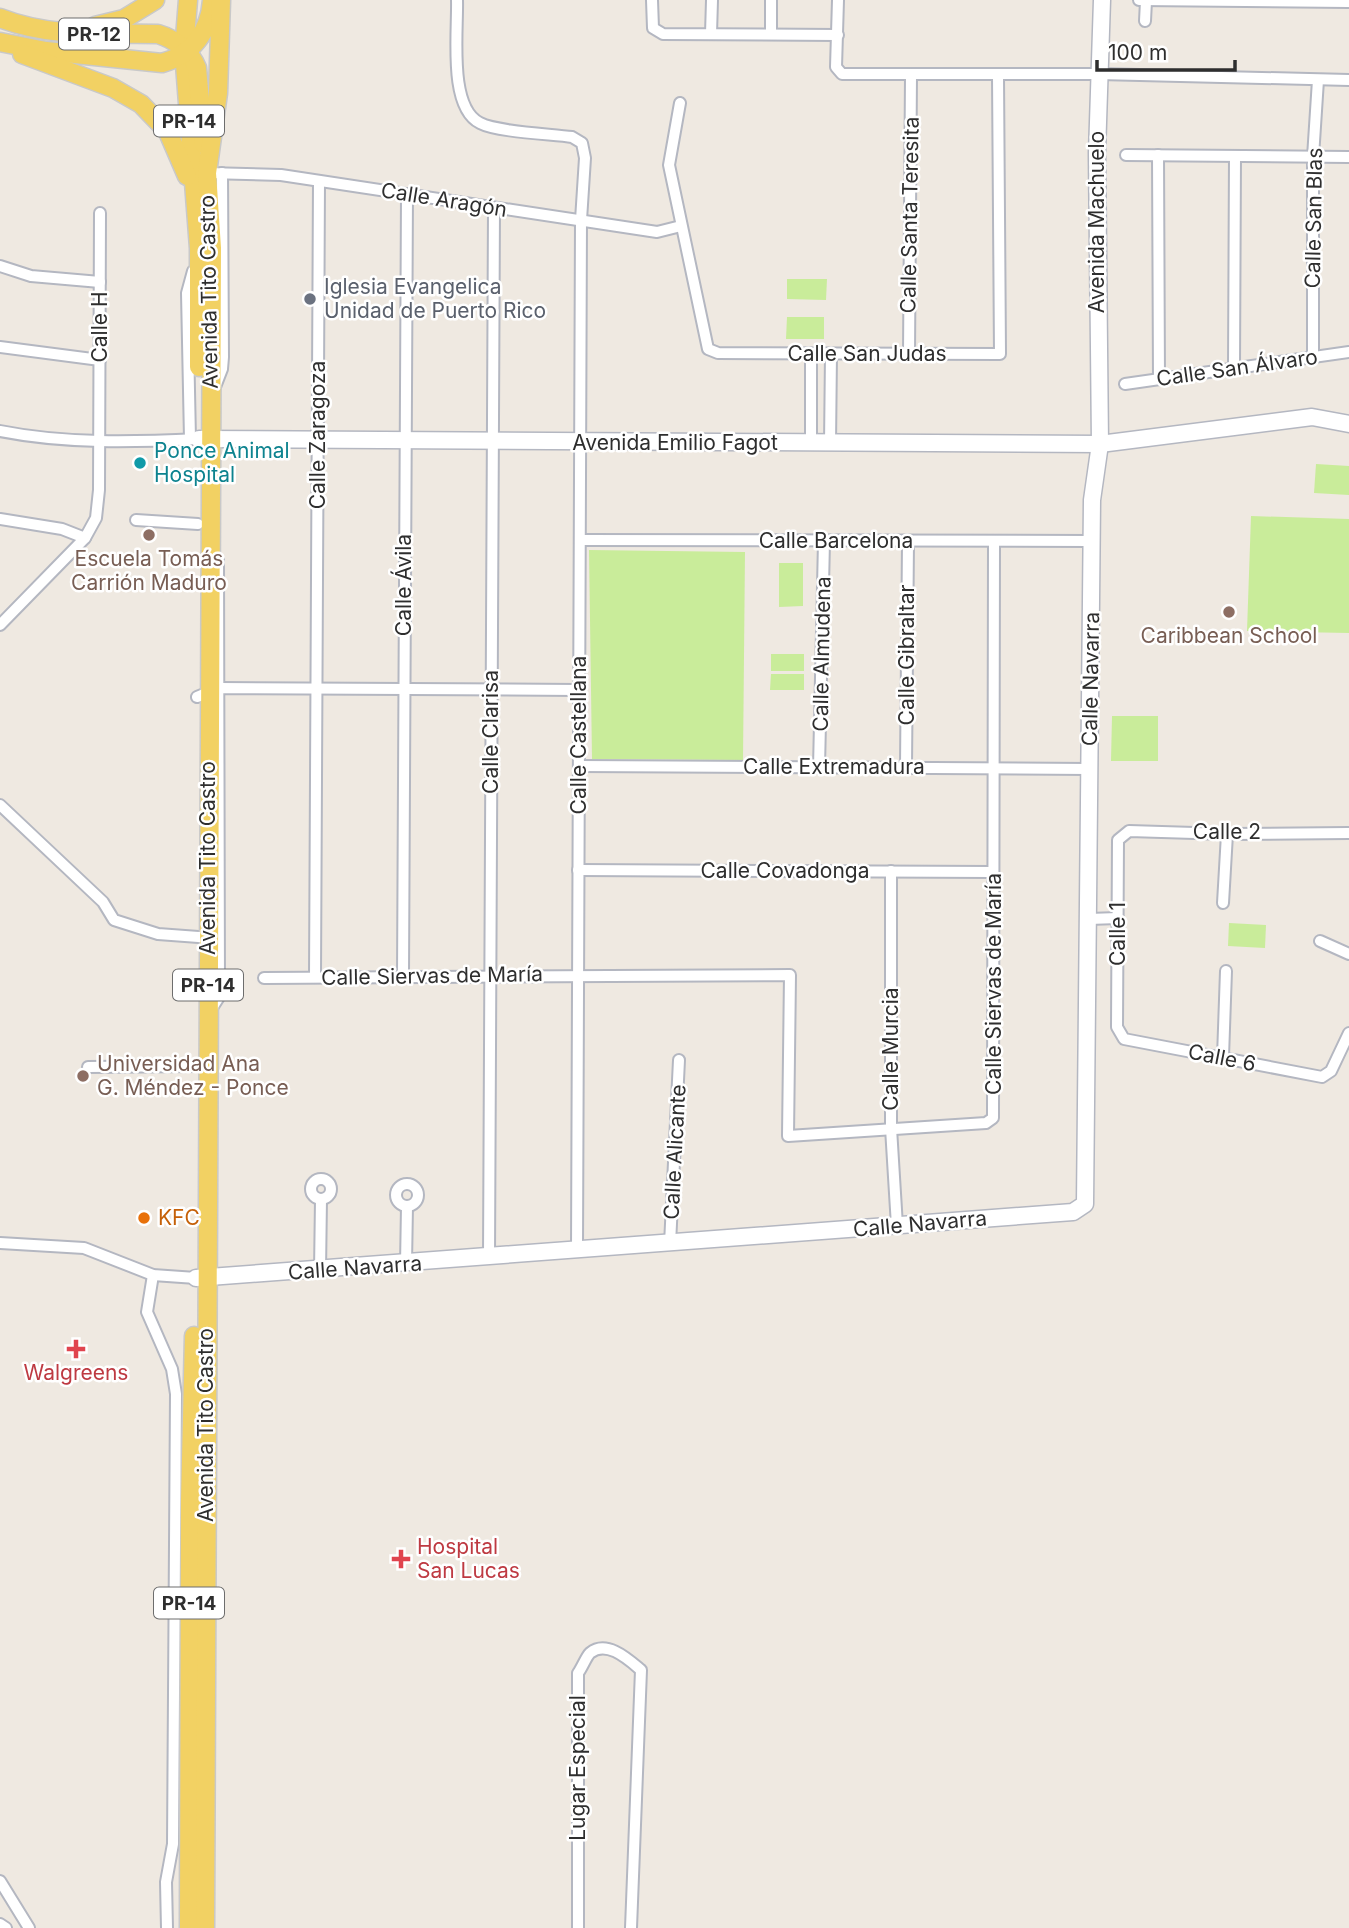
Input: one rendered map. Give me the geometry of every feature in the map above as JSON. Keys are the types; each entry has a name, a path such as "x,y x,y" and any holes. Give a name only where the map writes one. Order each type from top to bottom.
{"main road":[{"path":"64,33 124,19 155,0"},
{"name":"Avenida Tito Castro","path":"188,0 184,51 200,248 200,439 208,693 208,1015 202,1278 190,1500 189,1928"},
{"path":"212,0 204,33 195,45 184,51 197,68 214,173"},
{"name":"Avenida Tito Castro","path":"200,439 211,396 212,248 221,0"},
{"name":"PR-12","path":"0,18 26,27 64,33 158,34 172,39 184,51 175,58 156,64 5,43"},
{"path":"5,43 24,56 113,88 141,104 168,132 195,192"},
{"name":"Avenida Tito Castro","path":"205,1928 202,1278 196,1066 208,937"}],"street":[{"path":"457,0 459,90 463,105 470,117 482,125 572,137 582,143 585,158 581,220"},
{"path":"652,0 653,27 663,34 838,35"},
{"path":"710,34 712,0"},
{"path":"771,0 771,34"},
{"path":"838,0 836,67 842,74 1099,74 1349,80"},
{"name":"Avenida Machuelo","path":"1100,444 1097,350 1102,0"},
{"path":"1139,0 1349,2"},
{"path":"1145,21 1146,1"},
{"name":"Calle Santa Teresita","path":"909,354 911,75"},
{"name":"Calle San Judas","path":"680,103 669,164 708,349 718,354 1000,355 998,76"},
{"name":"Calle San Blas","path":"1313,357 1313,157 1318,80"},
{"path":"1126,155 1349,157"},
{"path":"1158,155 1159,379"},
{"path":"1234,368 1235,156"},
{"name":"Calle Aragón","path":"214,173 281,175 657,232 681,226"},
{"name":"Calle Zaragoza","path":"315,977 319,181"},
{"name":"Calle Ávila","path":"403,976 407,194"},
{"name":"Calle Clarisa","path":"489,1257 494,208"},
{"name":"Calle H","path":"85,538 96,518 100,213"},
{"name":"Calle Castellana","path":"577,1250 581,220"},
{"path":"0,266 31,276 100,282"},
{"path":"0,347 100,360"},
{"name":"Calle San Álvaro","path":"1125,384 1349,352"},
{"path":"811,354 811,444"},
{"path":"830,444 831,354"},
{"name":"Avenida Emilio Fagot","path":"0,431 30,437 98,440 1100,444 1312,417 1349,424"},
{"name":"Calle Navarra","path":"0,1243 84,1248 153,1275 202,1278 1073,1212 1085,1204 1092,500 1100,444"},
{"path":"0,519 62,529 85,538 0,625"},
{"path":"136,520 204,524 217,547 219,572 208,693 316,688 579,690"},
{"name":"Calle Barcelona","path":"580,540 1092,541"},
{"name":"Calle Almudena","path":"819,768 824,541"},
{"name":"Calle Gibraltar","path":"906,767 908,542"},
{"name":"Calle Siervas de María","path":"264,978 790,975 788,1136 986,1123 993,1118 994,542"},
{"name":"Calle Extremadura","path":"579,766 1090,769"},
{"path":"0,805 103,902 114,920 158,934 208,937 219,953 219,997 208,1015"},
{"name":"Calle 1","path":"1162,1047 1124,1039 1117,1027 1118,841 1129,831 1167,831"},
{"name":"Calle 2","path":"1167,831 1227,834 1349,832"},
{"path":"1223,904 1227,834"},
{"name":"Calle Covadonga","path":"578,870 993,872"},
{"name":"Calle Murcia","path":"891,871 891,1128 897,1226"},
{"path":"1089,919 1118,918"},
{"path":"1320,941 1349,954"},
{"path":"1223,1057 1226,971"},
{"name":"Calle 6","path":"1162,1047 1322,1077 1331,1072 1349,1033"},
{"name":"Calle Alicante","path":"670,1244 679,1060"},
{"path":"88,1067 196,1066"},
{"path":"320,1271 321,1199"},
{"path":"406,1264 407,1206"},
{"path":"153,1275 147,1311 172,1369 176,1394 173,1844 166,1882 167,1928"},
{"name":"Lugar Especial","path":"578,1928 578,1673 590,1653 604,1648 622,1654 641,1670 631,1928"},
{"path":"0,1881 29,1928"},
{"path":"0,1924 6,1928"}],"green space":[{"path":"787,279 827,279 826,300 787,299"},
{"path":"787,317 824,317 824,339 786,339"},
{"path":"1316,464 1349,466 1349,495 1314,493"},
{"path":"1251,516 1349,519 1349,633 1247,631"},
{"path":"589,550 745,552 743,760 592,759"},
{"path":"779,563 803,563 803,606 779,607"},
{"path":"771,654 804,654 804,671 771,671"},
{"path":"771,674 804,674 804,690 770,690"},
{"path":"1112,716 1158,716 1158,761 1111,761"},
{"path":"1229,923 1266,925 1265,948 1228,946"}],"place":[{"name":"Iglesia Evangelica Unidad de Puerto Rico","path":"310,299"},
{"name":"Ponce Animal Hospital","path":"140,463"},
{"name":"Escuela Tomás Carrión Maduro","path":"149,535"},
{"name":"Caribbean School","path":"1229,612"},
{"name":"Universidad Ana G. Méndez - Ponce","path":"83,1076"},
{"name":"KFC","path":"144,1218"},
{"name":"Walgreens","path":"76,1349"},
{"name":"Hospital San Lucas","path":"401,1559"}]}
